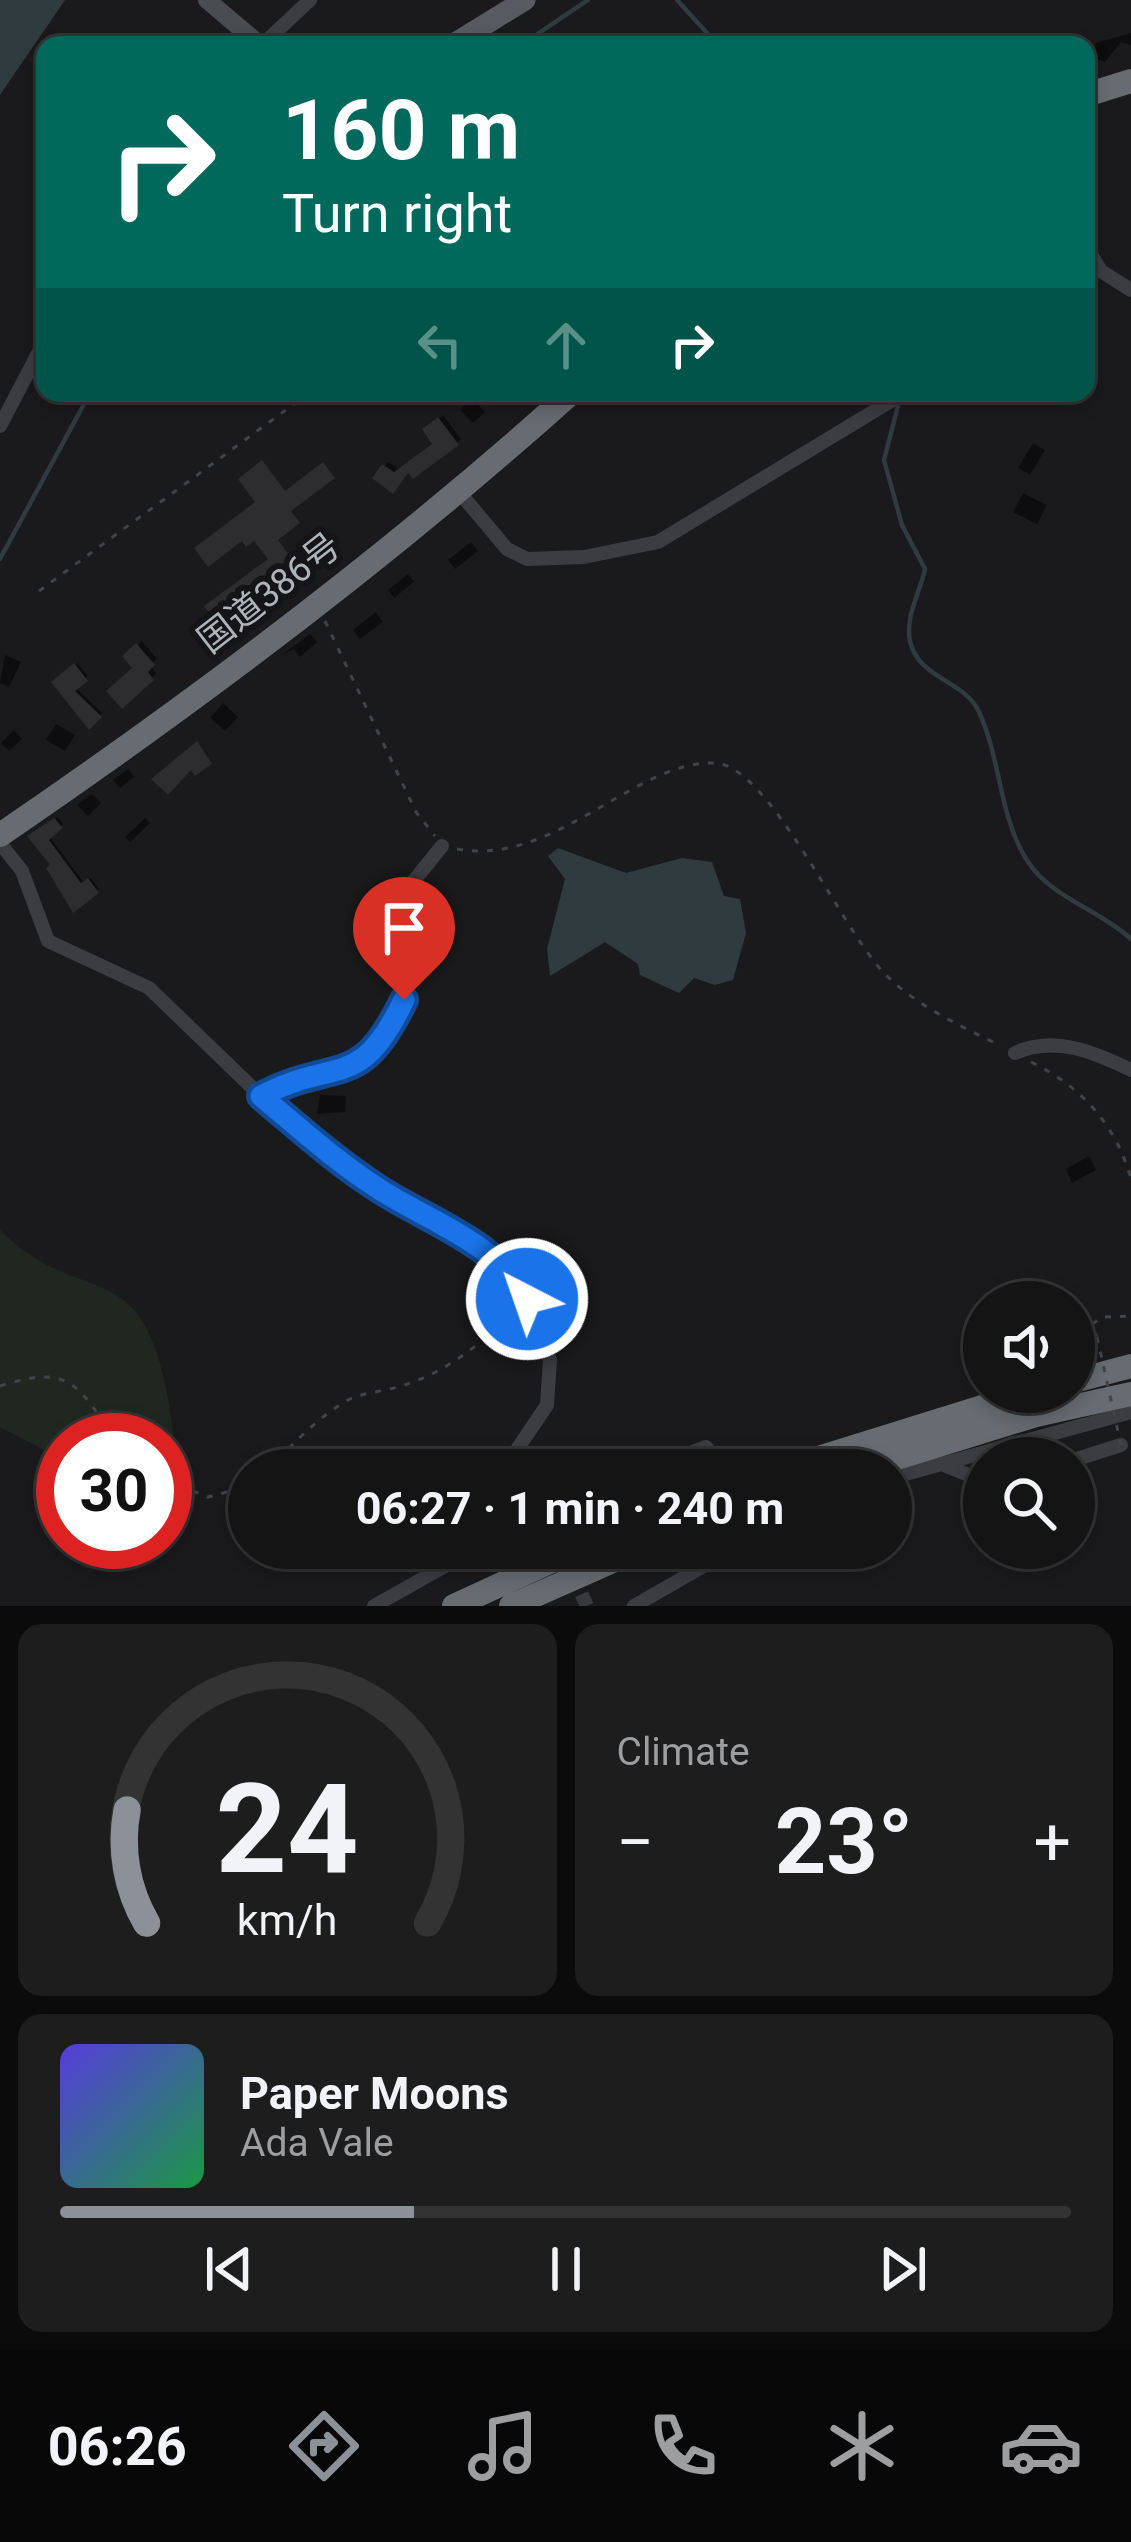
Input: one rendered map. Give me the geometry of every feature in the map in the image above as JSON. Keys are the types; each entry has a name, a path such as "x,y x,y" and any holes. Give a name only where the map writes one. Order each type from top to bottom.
{"highway":[{"path":"1095,92 1131,81"},
{"name":"国道386号","path":"0,839 142,738 460,493 561,402"},
{"path":"1095,1375 1131,1366"},
{"path":"912,1453 1036,1415 1131,1394"},
{"path":"847,1449 963,1413"},
{"path":"454,1606 534,1569"},
{"path":"511,1606 595,1569"}],"main road":[{"path":"206,0 250,36"},
{"path":"467,36 525,0"}],"street":[{"path":"271,36 310,0"},
{"path":"1095,261 1101,271 1131,290"},
{"path":"1095,275 1101,271"},
{"path":"0,426 36,357"},
{"path":"460,493 506,549 527,559 584,557 658,542 889,402"},
{"path":"0,839 22,871 48,941 149,988 261,1096 374,1186 479,1246 503,1266 543,1332 552,1382 536,1427 518,1449"},
{"path":"261,1096 283,1084 350,1068 385,1040 404,1000 410,970 400,898 442,846"},
{"path":"1015,1053 1035,1044 1072,1047 1131,1070"},
{"path":"912,1473 1131,1412"},
{"path":"1095,1453 1121,1444"},
{"path":"946,1466 963,1473"},
{"path":"374,1606 440,1569"},
{"path":"634,1606 698,1569"}],"path":[{"path":"39,591 297,402"},
{"path":"312,604 342,652 416,812 442,846 477,852 521,844 668,775 721,763 747,774 772,804 852,934 882,971 949,1020 1046,1069 1114,1131 1131,1179"},
{"path":"289,1449 320,1418 352,1398 441,1370 475,1349 527,1299"},
{"path":"1121,1444 1091,1325 1102,1317 1131,1316"},
{"path":"0,1386 48,1374 64,1378 93,1413"},
{"path":"192,1491 208,1497 228,1492"}],"shaded area":[{"path":"0,0 65,0 36,36 0,95"},
{"path":"558,848 626,873 682,858 712,862 724,896 740,899 746,933 733,980 715,985 694,978 679,993 640,975 638,964 605,942 550,976 547,949 565,879 548,856"},
{"path":"0,1230 30,1255 126,1302 143,1323 158,1355 170,1413 36,1413 36,1446 0,1427"}],"building":[{"path":"438,417 459,445 413,479 408,473 393,494 372,478 382,464 394,472 432,444 422,429"},
{"path":"262,460 285,491 323,462 335,478 291,511 300,523 278,540 297,566 219,625 204,606 268,559 254,541 246,547 242,541 208,567 194,548 255,502 238,479"},
{"path":"136,643 155,665 148,672 154,680 122,709 106,691 132,668 122,656"},
{"path":"74,663 88,681 75,691 102,717 89,730 51,682"},
{"path":"197,741 212,764 195,776 191,770 168,795 151,779"},
{"path":"54,818 63,828 49,840 81,883 88,878 99,893 73,913 46,868 50,865 27,836"}],"waterway":[{"path":"534,36 588,0"},
{"path":"677,0 710,36"},
{"path":"0,559 85,402"},
{"path":"899,402 884,460 902,525 925,569 910,623 915,654 979,712 1011,827 1028,862 1063,895 1131,939"}],"tunnel":[{"path":"573,1575 587,1606"}],"route":[{"path":"404,1000 385,1040 368,1058 350,1068 283,1084 261,1096 339,1162 479,1246 503,1266 527,1299"}]}
